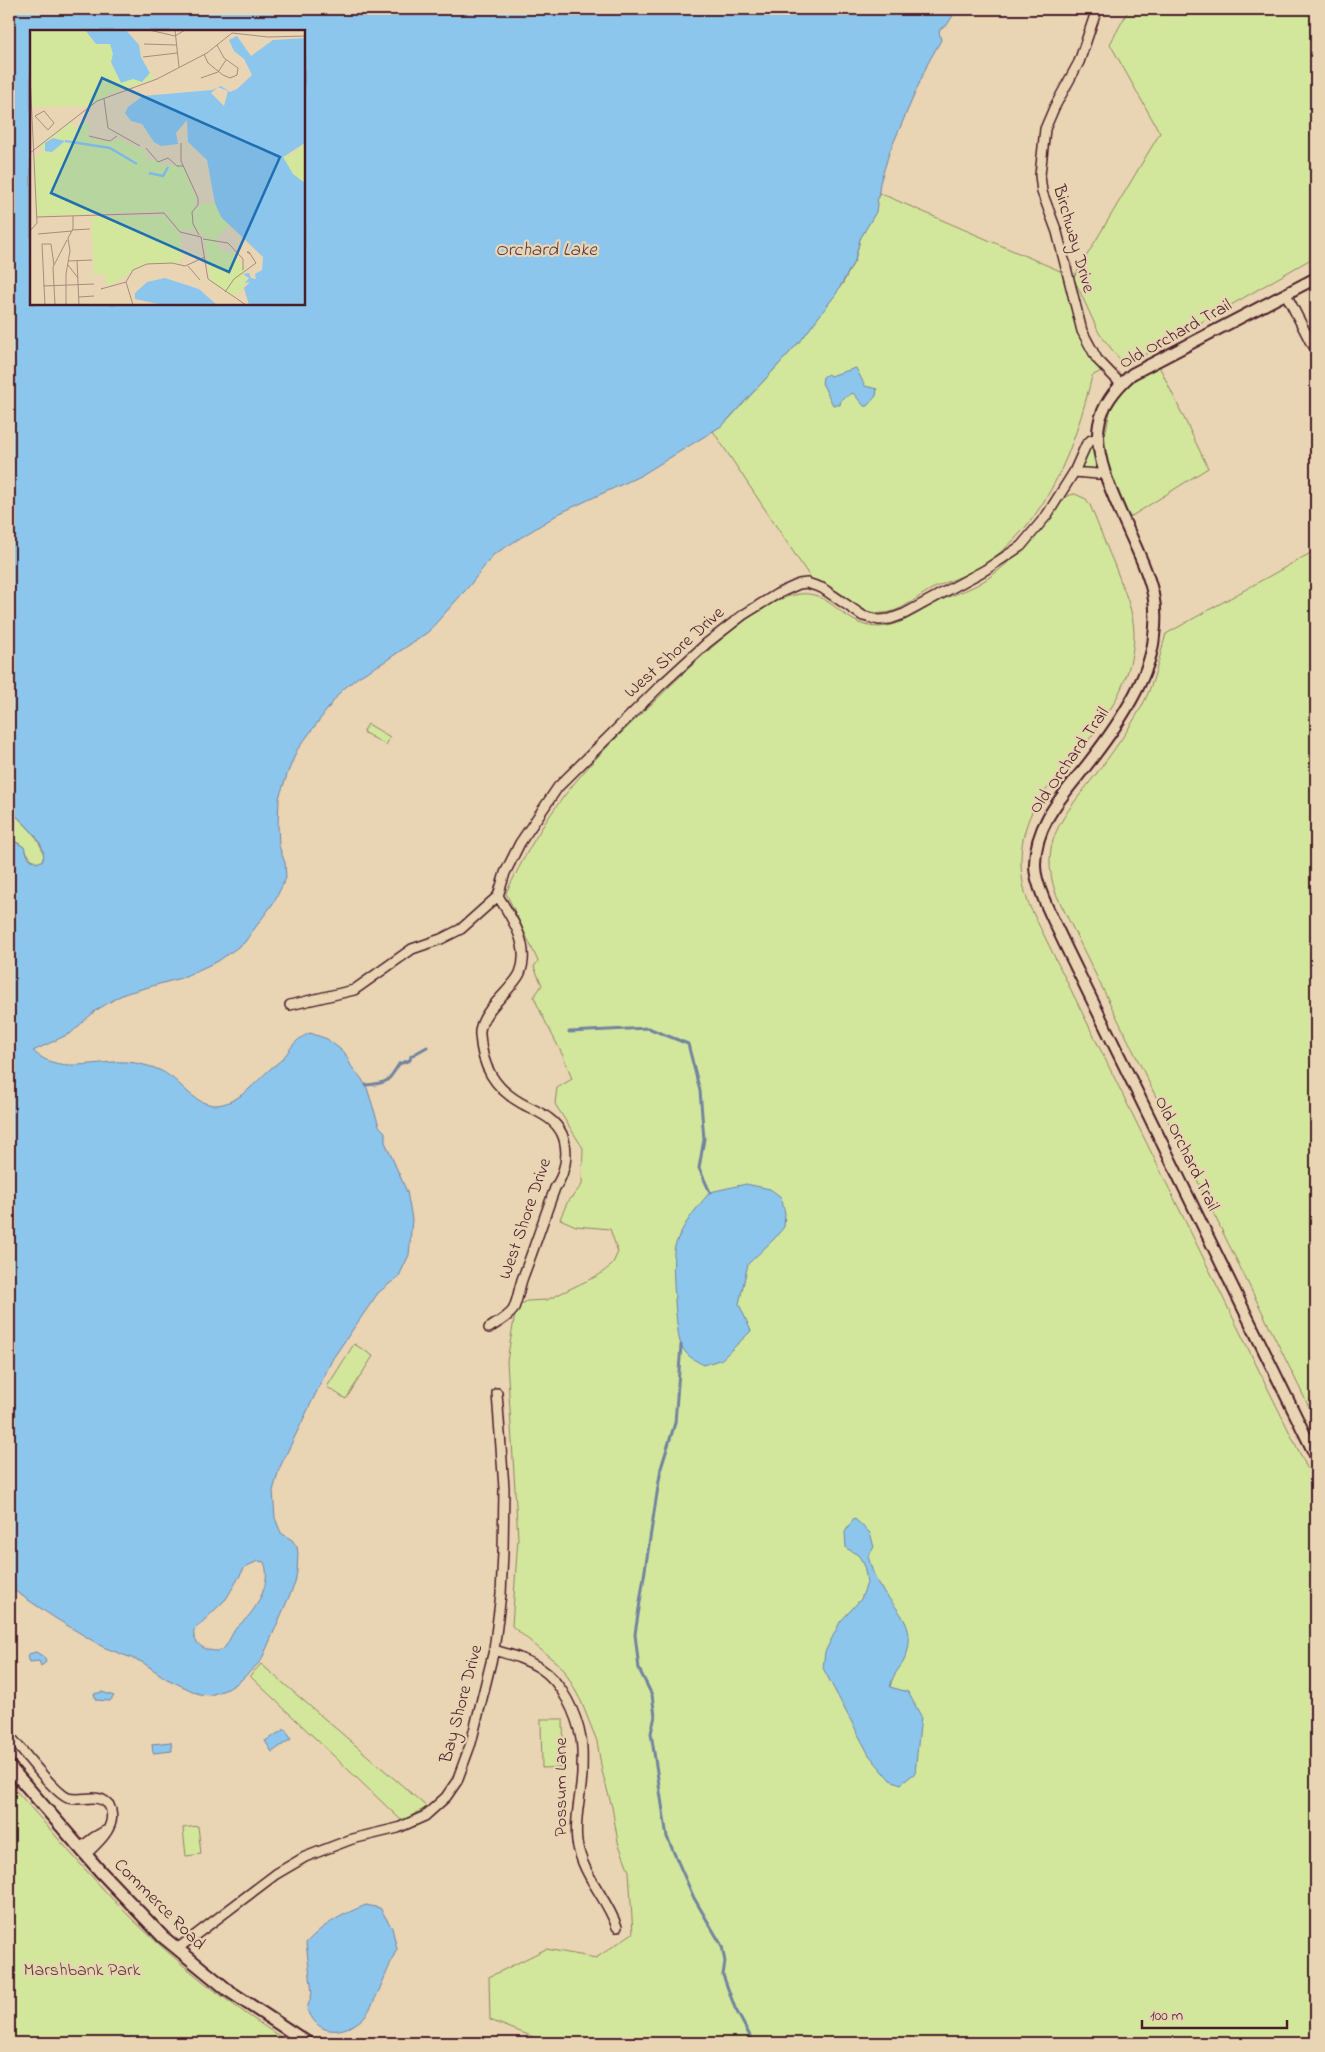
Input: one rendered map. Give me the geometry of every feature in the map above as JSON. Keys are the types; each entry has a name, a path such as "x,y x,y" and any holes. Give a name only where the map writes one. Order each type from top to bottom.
{"main road":[{"name":"Commerce Road","path":"9,1766 128,1902 177,1949 243,2001 308,2043"}],"street":[{"name":"Birchway Drive","path":"1097,9 1079,62 1045,129 1041,150 1040,175 1042,192 1057,232 1082,331 1097,359 1121,384"},
{"name":"Old Orchard Trail","path":"1316,278 1145,367 1121,384 1102,413 1098,445 1105,473 1150,581 1156,607 1154,638 1146,674 1112,732 1045,821 1036,846 1035,868 1042,890 1066,947 1316,1457"},
{"path":"1286,294 1316,349"},
{"name":"West Shore Drive","path":"489,1328 509,1314 514,1308 522,1280 556,1187 564,1171 566,1151 563,1136 556,1124 543,1114 520,1103 495,1083 488,1070 480,1033 484,1019 520,974 524,954 520,938 498,896 505,873 520,843 558,787 658,687 707,643 743,615 777,594 799,584 807,583 822,588 863,616 879,620 890,619 904,614 972,577 1021,546 1047,515 1074,472 1086,445 1091,440 1098,438"},
{"path":"1074,472 1105,473"},
{"path":"290,1005 354,990 412,949 441,939 461,929 498,896"},
{"name":"Bay Shore Drive","path":"177,1949 276,1874 305,1857 352,1839 398,1828 425,1816 446,1797 466,1761 494,1650 504,1552 504,1488 497,1393"},
{"name":"Possum Lane","path":"494,1650 524,1659 542,1669 555,1682 568,1702 582,1741 582,1775 575,1825 580,1857 611,1912 617,1927"},
{"path":"9,1735 64,1796 75,1799 99,1798 107,1802 112,1815 108,1830 93,1838 83,1851"}],"green space":[{"path":"1129,9 1316,9 1316,256 1125,366 1099,333 1075,281 1075,302 1080,333 1087,351 1101,371 1092,376 1077,430 1055,482 1041,506 1024,529 1005,549 982,566 930,590 891,612 870,612 856,605 832,588 804,580 810,577 713,431 728,420 802,339 843,283 855,260 860,239 875,212 877,192 1074,277 1160,133 1110,44"},
{"path":"1159,366 1208,468 1127,519 1101,452 1115,390"},
{"path":"1092,448 1097,465 1096,468 1090,470 1083,469 1080,466 1088,449"},
{"path":"1075,494 1086,499 1090,505 1125,593 1134,626 1132,653 1128,672 1112,706 1090,738 1046,790 1029,818 1022,842 1022,880 1029,905 1316,1486 1316,2043 549,2043 490,2020 489,1977 546,1949 596,1958 633,1933 629,1871 618,1842 597,1741 581,1701 563,1668 512,1626 518,1538 507,1361 516,1308 527,1301 547,1300 599,1275 612,1265 618,1252 610,1229 576,1226 560,1219 567,1203 582,1185 583,1148 555,1104 557,1088 572,1079 564,1058 534,997 542,985 534,967 538,961 506,893 540,830 587,768 706,652 746,620 765,607 784,598 807,594 820,597 859,623 881,627 892,625 973,587 994,574 1024,547 1047,516 1061,501"},
{"path":"1316,550 1316,1421 1056,894 1051,876 1050,859 1056,831 1063,818 1113,752 1142,706 1153,680 1166,634"},
{"path":"368,724 390,737 386,745 363,732"},
{"path":"9,809 39,842 44,856 40,863 31,858 23,846 9,838"},
{"path":"354,1344 373,1356 346,1399 327,1387"},
{"path":"261,1664 427,1807 402,1821 250,1676"},
{"path":"541,1719 563,1719 564,1767 542,1768"},
{"name":"Marshbank Park","path":"9,1783 98,1884 148,1934 186,1968 226,1999 290,2043 9,2043"},
{"path":"198,1826 201,1854 186,1856 183,1828"}],"water":[{"name":"Orchard Lake","path":"9,9 957,9 947,25 941,28 939,32 941,40 928,63 889,153 880,183 876,212 860,239 855,260 836,294 802,339 723,425 640,476 560,513 493,555 470,585 428,632 358,677 341,691 297,750 288,772 279,798 278,824 279,846 285,863 286,878 274,902 244,943 218,961 181,978 118,997 95,1011 71,1033 33,1051 57,1064 84,1065 126,1062 151,1067 168,1075 192,1096 206,1104 214,1105 230,1102 242,1094 280,1061 300,1038 310,1033 327,1039 345,1053 351,1066 367,1088 379,1126 385,1132 385,1142 407,1192 412,1219 409,1255 399,1276 378,1293 333,1358 279,1469 273,1491 275,1518 281,1533 292,1540 297,1547 295,1583 261,1661 240,1681 228,1689 210,1695 199,1694 167,1679 142,1662 103,1647 9,1587 9,838 24,847 29,858 37,863 43,860 41,846 26,825 9,809","holes":["258,1561 264,1562 266,1582 255,1608 237,1627 222,1650 212,1651 198,1644 195,1640 194,1630 226,1599 245,1567"]},
{"path":"856,368 865,386 877,389 876,396 867,406 864,406 853,393 841,400 840,405 833,405 822,383 823,377 828,374 830,376"},
{"path":"746,1184 770,1189 781,1197 785,1213 784,1227 748,1264 739,1304 751,1331 722,1359 704,1365 688,1355 683,1349 679,1338 674,1280 675,1246 685,1224 710,1192"},
{"path":"854,1518 870,1533 874,1547 868,1556 874,1574 879,1585 903,1617 909,1635 906,1656 890,1687 908,1692 921,1716 915,1773 901,1784 890,1780 869,1755 823,1668 825,1652 840,1622 861,1599 867,1583 864,1564 858,1555 846,1548 845,1532"},
{"path":"36,1652 44,1657 46,1662 41,1666 39,1661 30,1662 28,1657 29,1654"},
{"path":"102,1692 114,1696 110,1701 96,1700 94,1694"},
{"path":"285,1729 291,1739 272,1752 265,1741"},
{"path":"171,1742 172,1751 153,1753 152,1744"},
{"path":"366,1905 380,1908 392,1928 397,1949 365,2016 348,2028 327,2030 316,2023 307,2009 312,1993 306,1943 319,1930 334,1920"},
{"path":"124,2037 132,2038 134,2043 114,2043"}],"waterway":[{"path":"569,1032 648,1028 688,1044 700,1091 704,1139 699,1168 710,1192"},
{"path":"366,1085 387,1080 399,1064 410,1060 411,1056 427,1047"},
{"path":"681,1345 675,1423 661,1468 635,1634 639,1669 652,1695 655,1716 651,1733 667,1837 694,1898 722,1946 725,1962 723,1975 735,2008 750,2036 750,2043"}]}
